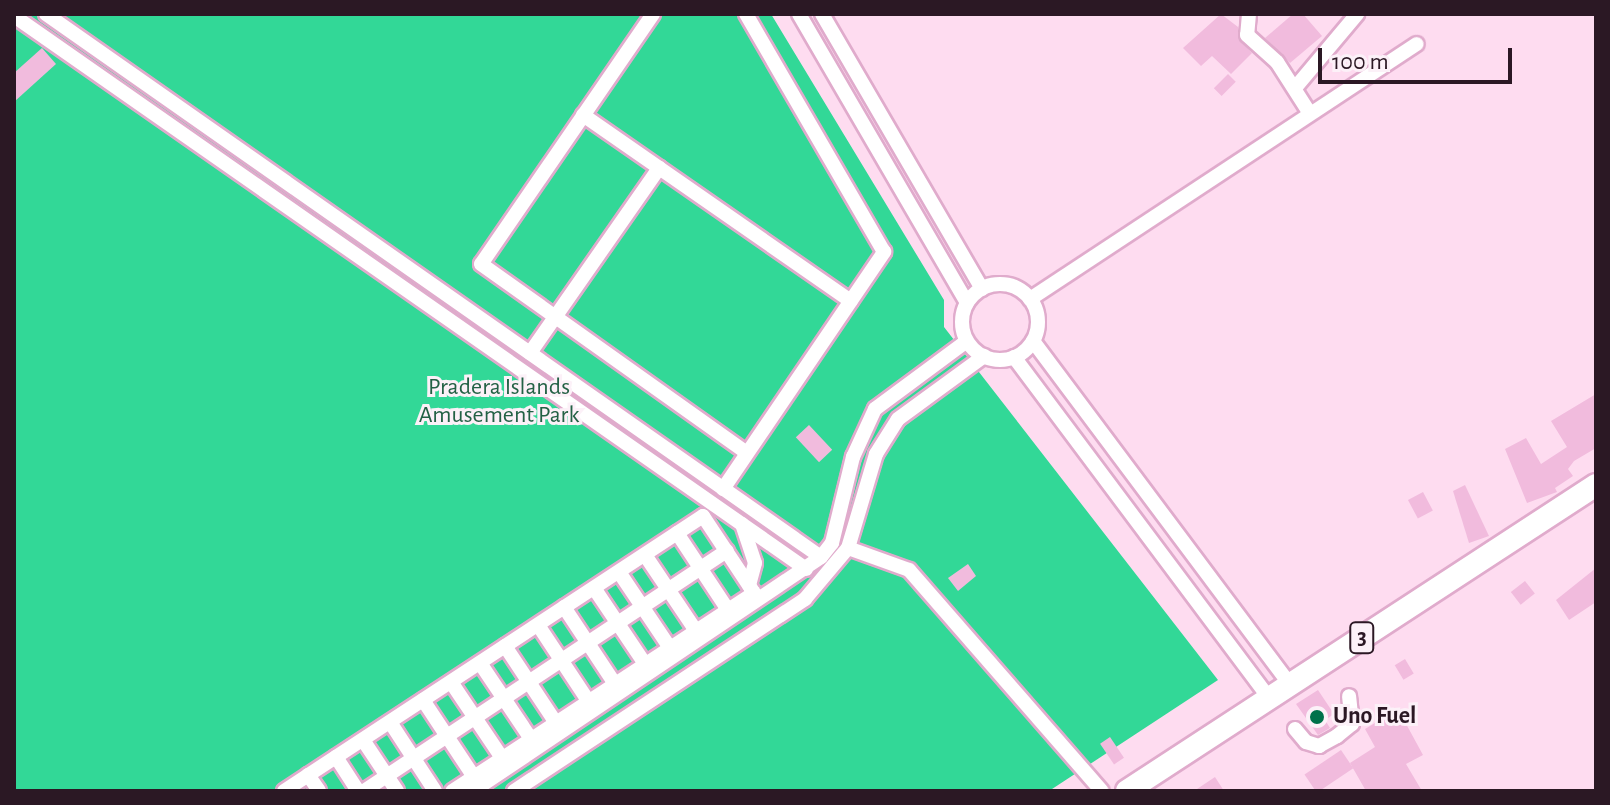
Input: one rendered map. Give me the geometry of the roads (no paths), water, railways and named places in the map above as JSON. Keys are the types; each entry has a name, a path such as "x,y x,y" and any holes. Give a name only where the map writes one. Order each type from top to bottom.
{"highway":[{"name":"3","path":"1127,791 1596,485"}],"street":[{"path":"46,14 821,557"},
{"path":"653,14 481,264 747,453"},
{"path":"723,489 884,252 746,14"},
{"path":"799,14 967,303"},
{"path":"822,14 982,289"},
{"path":"1251,14 1247,35 1295,88 1309,112"},
{"path":"1295,88 1357,14"},
{"path":"14,16 806,569"},
{"path":"1030,299 1416,44"},
{"path":"583,115 851,301"},
{"path":"530,353 659,168"},
{"path":"514,791 805,599 848,548 876,454 898,419 984,356 1014,357 1033,341 1038,320 1030,299 1003,285 982,289 967,303 962,326 967,341 984,356"},
{"path":"452,791 473,784 821,557 832,543 853,457 875,409 967,341"},
{"path":"1033,341 1290,685"},
{"path":"1014,357 1269,698"},
{"path":"284,791 703,516 754,593 615,684 592,706 556,723 502,758 473,784"},
{"path":"742,524 755,563 749,585"},
{"path":"677,533 728,610"},
{"path":"848,548 909,570 1102,791"},
{"path":"336,757 361,791 727,551"},
{"path":"645,555 696,631"},
{"path":"619,572 670,648"},
{"path":"1196,599 1215,585"},
{"path":"594,588 645,664"},
{"path":"564,607 615,684"},
{"path":"538,625 592,706"},
{"path":"505,646 556,723"},
{"path":"480,663 531,739"},
{"path":"451,682 502,758"},
{"path":"1295,729 1306,742 1319,746 1337,736 1352,724 1349,696"},
{"path":"423,700 473,784"},
{"path":"390,722 435,791"},
{"path":"363,740 397,791"},
{"path":"308,775 319,791"}],"place":[{"name":"Uno Fuel","path":"1317,717"}],"park label":[{"name":"Pradera Islands Amusement Park","path":"499,402"}]}
